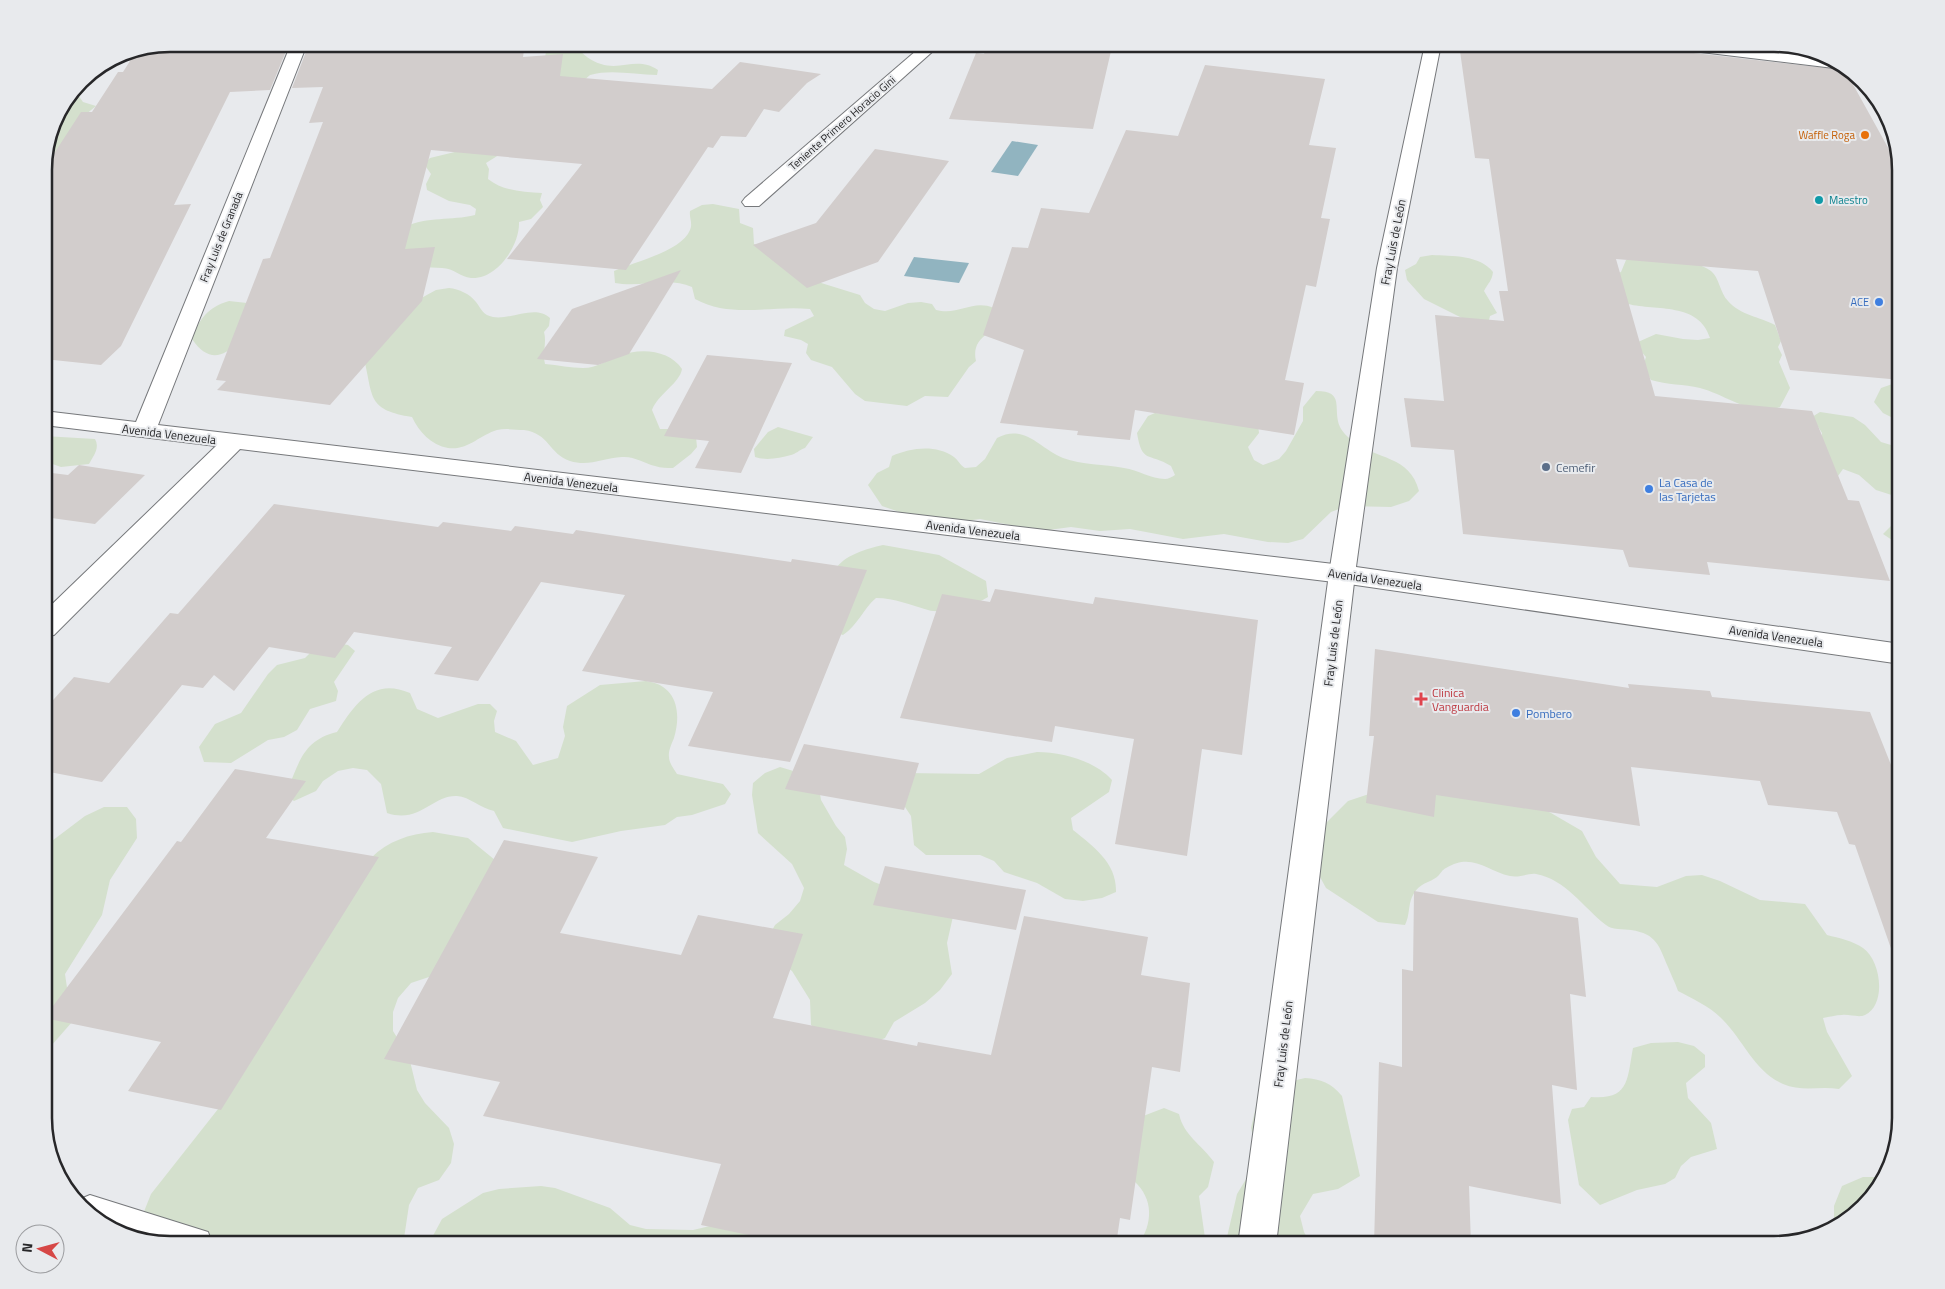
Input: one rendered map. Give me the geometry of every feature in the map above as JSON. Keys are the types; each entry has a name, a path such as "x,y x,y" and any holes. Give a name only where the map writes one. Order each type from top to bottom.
{"street":[{"name":"Fray Luis de Granada","path":"144,431 295,53"},
{"name":"Teniente Primero Horacio Gini","path":"752,202 923,53"},
{"name":"Fray Luis de León","path":"1258,1236 1342,574 1386,268 1431,53"},
{"path":"1751,53 1816,61"},
{"name":"Avenida Venezuela","path":"53,419 1342,574 1892,653"},
{"path":"53,619 233,442"},
{"path":"108,1219 163,1236"}],"green space":[{"path":"546,53 582,53 597,63 609,66 643,64 658,70 657,75 615,72 590,75 502,153 486,163 489,169 488,179 494,183 514,190 542,193 540,200 543,207 531,219 519,222 516,241 498,267 481,277 471,278 446,268 400,267 405,227 422,221 475,215 476,209 470,205 449,201 427,190 426,184 431,174 424,164 430,158 463,150 545,57"},
{"path":"79,97 83,102 96,106 85,115 53,170 57,140 68,112"},
{"path":"713,204 739,209 740,223 753,228 754,244 777,253 818,282 860,295 865,303 874,309 885,311 908,303 921,302 932,304 936,310 944,311 979,305 994,308 988,333 981,338 976,348 976,361 969,367 948,397 925,396 907,406 865,401 855,394 832,367 811,360 806,353 808,344 801,340 784,336 785,330 814,316 810,309 737,310 709,305 695,299 692,287 674,282 615,283 614,271 668,250 678,244 690,230 690,211 702,205"},
{"path":"1432,255 1473,259 1487,266 1493,272 1491,280 1484,291 1497,313 1490,316 1489,320 1468,321 1424,299 1407,280 1405,270 1416,264 1420,257"},
{"path":"1636,256 1675,259 1703,266 1714,274 1725,298 1733,306 1744,313 1775,325 1781,341 1778,347 1782,355 1779,362 1790,388 1780,407 1770,410 1750,408 1700,388 1651,380 1643,366 1646,357 1639,349 1638,342 1656,334 1683,339 1698,340 1710,338 1704,326 1687,313 1628,304 1605,277 1621,272 1626,260"},
{"path":"449,288 467,294 474,299 483,312 493,317 537,312 550,318 549,326 544,332 545,364 588,368 627,353 645,351 662,354 670,358 682,369 677,379 652,410 660,429 673,429 696,437 697,447 673,468 668,468 657,467 626,457 590,463 577,463 557,454 539,435 524,430 497,430 467,445 455,448 448,448 431,441 418,428 412,417 388,411 375,401 365,363 414,302 436,290"},
{"path":"229,301 264,305 233,347 223,353 213,355 203,351 192,339 198,325 210,310"},
{"path":"1892,384 1892,418 1883,413 1874,402 1881,388"},
{"path":"1316,391 1331,394 1335,398 1340,427 1349,438 1362,447 1400,464 1415,479 1419,491 1409,501 1391,507 1347,506 1331,512 1303,539 1288,543 1268,542 1224,534 1183,539 1130,529 1100,531 1071,527 1041,531 980,519 943,524 882,506 868,485 877,473 889,467 892,456 915,449 939,450 954,457 965,468 976,467 985,459 997,438 1007,434 1024,435 1055,454 1070,460 1124,468 1155,478 1167,479 1175,475 1171,466 1147,456 1141,449 1137,433 1148,416 1155,413 1258,425 1259,433 1248,447 1254,460 1263,465 1279,459 1286,451 1303,421 1303,407"},
{"path":"1820,412 1853,417 1865,425 1881,442 1892,445 1892,495 1876,490 1859,475 1843,469 1838,476 1821,441 1822,433 1812,417"},
{"path":"778,427 813,437 805,448 793,454 773,459 755,457 754,449 768,432"},
{"path":"53,437 95,439 97,448 89,464 61,467 53,464"},
{"path":"1892,526 1892,540 1883,534"},
{"path":"883,545 939,555 986,581 988,597 975,604 943,611 928,610 896,600 876,598 857,622 843,635 833,632 835,570 844,560 863,551"},
{"path":"336,643 348,645 355,651 334,682 338,691 336,701 310,709 297,730 284,737 268,740 231,763 204,762 199,747 215,724 241,713 268,674 277,665 305,658 314,649"},
{"path":"646,681 656,683 664,688 670,694 677,709 676,728 669,759 677,774 723,784 731,794 725,804 692,815 677,817 665,825 621,831 572,842 503,828 494,811 466,798 457,796 440,800 408,815 387,813 381,784 367,770 353,768 338,771 323,781 316,791 294,801 287,796 287,791 299,762 309,747 326,736 337,732 358,703 375,691 386,688 410,693 417,709 438,718 478,704 490,704 497,711 494,721 495,732 516,741 533,765 558,758 565,736 563,727 567,706 600,685"},
{"path":"1047,752 1078,759 1097,768 1112,780 1109,792 1071,818 1073,830 1103,856 1113,872 1116,892 1102,898 1083,901 1065,899 1037,883 1004,872 994,861 980,855 926,855 914,845 911,816 903,804 905,773 979,774 1007,758"},
{"path":"780,767 810,776 819,788 821,800 836,826 845,837 847,849 844,865 874,882 954,912 947,943 952,974 940,990 925,1003 894,1022 885,1038 868,1045 833,1042 811,1025 810,1000 792,971 778,961 767,940 775,925 789,914 800,901 804,888 792,864 758,833 752,795 753,783 765,773"},
{"path":"1414,792 1533,804 1582,831 1596,857 1620,884 1657,887 1686,876 1702,875 1720,881 1760,900 1805,904 1827,935 1863,948 1874,962 1877,972 1879,993 1872,1010 1863,1016 1840,1015 1823,1018 1827,1032 1852,1076 1839,1089 1797,1088 1773,1079 1757,1064 1718,1015 1678,991 1662,953 1652,938 1640,932 1608,927 1574,895 1546,877 1536,874 1510,876 1472,862 1455,864 1445,869 1435,879 1418,888 1412,897 1405,925 1378,922 1326,888 1320,877 1324,825 1348,801 1369,794"},
{"path":"104,807 127,807 136,819 137,838 110,880 102,915 65,974 72,1022 53,1044 53,840 85,816"},
{"path":"433,832 468,838 511,873 450,970 411,983 398,998 393,1012 393,1031 409,1057 417,1090 425,1103 449,1128 454,1144 451,1163 439,1180 418,1188 409,1205 404,1236 171,1236 136,1231 151,1194 222,1104 371,858 384,847 399,839"},
{"path":"1678,1042 1694,1046 1705,1055 1705,1067 1686,1083 1688,1098 1711,1123 1717,1149 1691,1157 1681,1166 1675,1178 1665,1184 1637,1190 1600,1205 1579,1185 1568,1120 1572,1109 1584,1107 1591,1097 1604,1097 1620,1091 1627,1078 1633,1048 1651,1043"},
{"path":"1305,1078 1316,1079 1325,1083 1342,1096 1360,1176 1338,1189 1313,1194 1300,1216 1306,1236 1227,1236 1237,1194 1251,1171 1257,1154 1251,1128 1260,1089"},
{"path":"1164,1108 1179,1114 1181,1122 1189,1134 1214,1162 1208,1187 1199,1196 1205,1236 1144,1236 1149,1220 1148,1204 1141,1188 1134,1181 1138,1118"},
{"path":"1863,1177 1876,1177 1863,1196 1840,1217 1834,1220 1834,1206 1842,1186"},
{"path":"541,1186 555,1188 610,1208 630,1225 646,1229 693,1230 723,1223 868,1234 868,1236 433,1236 442,1219 483,1193 499,1189"}],"water":[{"path":"1012,141 1038,145 1018,176 991,172"},
{"path":"914,257 969,263 959,283 904,276"}],"building":[{"path":"163,53 285,53 270,90 230,92 174,205 191,204 121,346 101,365 53,360 54,153 81,112 92,112 118,72 123,72 130,60"},
{"path":"306,53 524,53 523,57 563,54 560,76 712,89 740,62 821,74 807,83 779,112 764,109 746,137 721,136 713,148 708,147 626,270 507,259 582,164 431,150 405,249 435,247 422,301 330,405 217,390 226,381 216,380 263,259 270,258 323,122 309,123 323,87 292,88"},
{"path":"976,53 1111,53 1093,129 949,119"},
{"path":"1460,53 1694,53 1833,69 1851,81 1891,152 1892,379 1790,370 1758,271 1616,259 1655,396 1812,411 1848,500 1859,501 1890,581 1707,562 1710,575 1629,567 1623,550 1463,534 1454,450 1411,447 1404,398 1444,401 1435,315 1504,321 1499,291 1508,291 1489,159 1475,158"},
{"path":"1205,65 1325,79 1309,145 1336,148 1321,218 1330,219 1316,287 1306,285 1285,380 1304,383 1294,435 1135,410 1130,440 1077,435 1078,431 1000,423 1024,350 983,335 1012,247 1028,248 1041,208 1089,213 1126,130 1178,136"},
{"path":"875,149 949,161 878,262 807,288 753,245 816,223"},
{"path":"681,270 629,354 598,365 537,359 572,309"},
{"path":"707,355 792,363 741,473 695,468 709,441 664,436"},
{"path":"79,465 145,475 95,524 53,518 53,473 68,475"},
{"path":"274,504 438,527 443,522 511,531 515,526 573,534 576,530 791,562 792,559 867,570 790,762 688,746 713,692 582,671 625,595 541,582 478,681 434,674 452,647 354,632 335,658 269,647 234,691 214,675 203,688 182,685 102,782 53,773 53,700 74,677 109,683 170,613 178,614"},
{"path":"995,589 1093,604 1095,597 1258,620 1242,755 1202,749 1187,856 1115,844 1134,739 1055,726 1052,742 900,718 942,594 990,602"},
{"path":"1375,649 1629,688 1628,684 1710,691 1712,697 1870,712 1892,767 1892,951 1855,845 1849,844 1837,812 1768,805 1760,781 1631,767 1640,826 1436,795 1434,817 1366,803 1374,736 1369,736"},
{"path":"804,744 919,763 904,810 785,789"},
{"path":"235,769 306,781 266,838 379,857 221,1110 128,1091 161,1042 53,1020 53,1006 177,841 181,842"},
{"path":"504,840 598,857 560,933 681,955 698,915 803,934 773,1018 917,1046 918,1042 991,1055 1024,916 1148,937 1141,975 1190,983 1180,1072 1152,1067 1130,1220 1120,1218 1117,1236 754,1236 701,1225 721,1164 483,1116 500,1082 384,1059"},
{"path":"885,866 1026,890 1016,930 873,905"},
{"path":"1414,891 1578,918 1586,997 1570,994 1577,1090 1552,1085 1561,1204 1469,1186 1471,1236 1374,1236 1379,1062 1402,1067 1402,969 1413,971"}],"place":[{"name":"Waffle Roga","path":"1865,135"},
{"name":"Maestro","path":"1819,200"},
{"name":"ACE","path":"1879,302"},
{"name":"Cemefir","path":"1546,467"},
{"name":"La Casa de las Tarjetas","path":"1649,489"},
{"name":"Clinica Vanguardia","path":"1421,699"},
{"name":"Pombero","path":"1516,713"}]}
